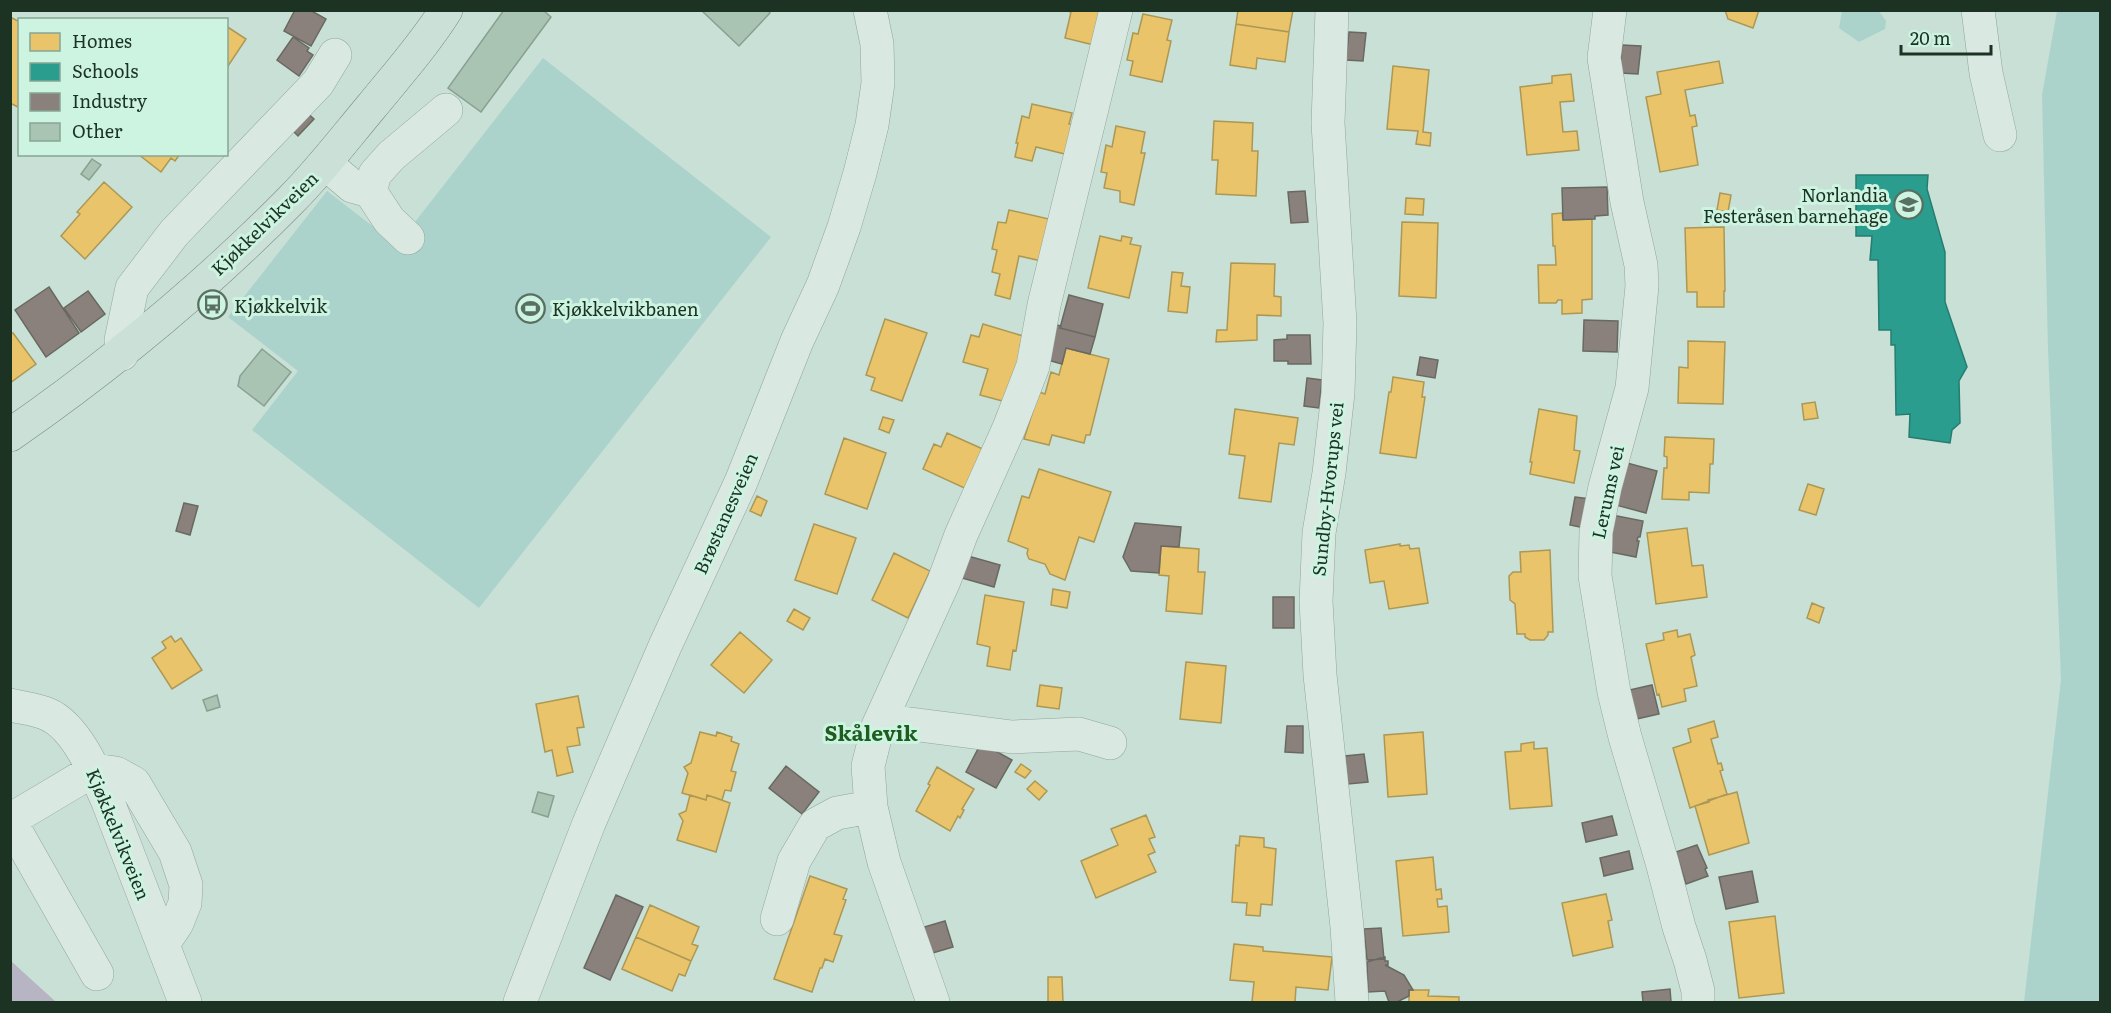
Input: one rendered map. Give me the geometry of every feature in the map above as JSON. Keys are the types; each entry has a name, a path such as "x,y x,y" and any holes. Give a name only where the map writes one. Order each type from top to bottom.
{"main road":[{"name":"Kjøkkelvikveien","path":"22,429 122,354 216,271 291,199 325,163 431,35 446,10"}],"street":[{"name":"Brøstanesveien","path":"520,1002 589,823 665,646 741,482 844,227 869,135 878,83 878,44 870,10"},
{"path":"933,1002 884,862 871,807 868,766 878,726 944,581 961,535 1009,428 1033,366 1044,305 1116,10"},
{"name":"Sundby-Hvorups vei","path":"1332,10 1328,123 1340,350 1338,393 1329,473 1319,533 1316,601 1320,675 1347,927 1352,1002"},
{"name":"Lerums vei","path":"1610,10 1604,57 1627,202 1641,265 1642,286 1632,388 1605,487 1596,532 1595,576 1614,692 1690,960 1698,991 1698,1002"},
{"path":"1977,10 1987,76 2000,135"},
{"path":"122,354 120,340 132,288 174,233 318,82 335,55"},
{"path":"408,238 389,220 370,191 375,174 391,156 446,110"},
{"name":"Kjøkkelvikveien","path":"325,163 352,186 370,191"},
{"name":"Kjøkkelvikveien","path":"10,705 48,714 66,726 94,770 185,1002"},
{"path":"878,726 895,722 1012,736 1079,734 1110,743"},
{"path":"97,974 10,820 94,770 116,773 134,783 175,852 186,885 185,903 177,923 163,944"},
{"path":"777,919 794,861 815,825 837,813 871,807"}],"shaded area":[{"path":"1842,11 1879,11 1886,21 1885,29 1859,42 1839,28"},
{"path":"2057,11 2100,11 2100,1002 2024,1002 2061,680 2048,348 2042,95"},
{"name":"Kjøkkelvikbanen","path":"543,58 771,237 479,608 252,430 298,371 228,317 327,191 397,245"},
{"path":"12,962 56,1002 11,1002"}],"building: Homes":[{"path":"1063,10 1102,10 1094,45 1065,38 1071,12"},
{"path":"1238,10 1293,10 1289,32 1236,24"},
{"path":"1725,10 1759,10 1753,28 1728,19"},
{"path":"1143,14 1172,20 1167,40 1171,41 1162,82 1130,75 1133,61 1127,60 1133,33 1138,34"},
{"path":"10,17 18,21 18,107 10,103"},
{"path":"1236,24 1289,32 1285,62 1257,58 1256,69 1230,65"},
{"path":"228,27 246,39 228,66"},
{"path":"1719,61 1723,83 1685,90 1690,116 1695,115 1697,126 1692,127 1698,165 1660,172 1646,97 1661,94 1657,72"},
{"path":"1393,66 1429,70 1423,132 1431,133 1430,146 1416,144 1418,131 1387,129"},
{"path":"1571,74 1574,101 1560,102 1563,132 1577,131 1579,150 1527,155 1520,87 1552,83 1552,76"},
{"path":"1032,104 1072,113 1069,124 1076,125 1069,155 1036,147 1032,161 1015,157 1022,116 1029,118"},
{"path":"1214,121 1253,123 1252,151 1258,151 1256,196 1216,194 1218,160 1212,160"},
{"path":"1116,126 1145,132 1141,153 1145,153 1134,205 1120,202 1120,191 1104,188 1107,173 1101,172 1106,145 1112,147"},
{"path":"141,156 179,156 175,161 171,158 161,172"},
{"path":"104,182 132,207 85,259 61,236 80,214 77,212"},
{"path":"1720,193 1731,195 1728,212 1717,210"},
{"path":"1406,198 1424,199 1423,215 1405,214"},
{"path":"1009,210 1049,219 1046,262 1019,256 1010,299 995,295 1000,274 992,272 997,250 992,249 998,222 1006,223"},
{"path":"1562,213 1563,220 1592,219 1592,299 1582,300 1582,313 1562,314 1562,300 1556,303 1539,303 1538,265 1556,265 1552,214"},
{"path":"1402,222 1438,223 1436,298 1399,296"},
{"path":"1724,227 1724,307 1697,307 1697,292 1687,292 1685,228"},
{"path":"1100,236 1121,241 1122,236 1132,238 1130,244 1141,246 1129,298 1088,288"},
{"path":"1231,263 1275,264 1274,296 1281,297 1281,316 1257,315 1257,340 1216,342 1217,330 1227,330"},
{"path":"1172,272 1183,273 1181,286 1190,287 1187,313 1168,311"},
{"path":"885,319 927,333 902,401 871,390 875,378 866,375"},
{"path":"983,324 1023,336 1020,346 1026,348 1010,403 980,395 988,369 963,362 971,335 979,337"},
{"path":"13,333 36,364 10,383 10,334"},
{"path":"1688,341 1725,342 1723,404 1678,403 1679,367 1688,368"},
{"path":"1066,348 1109,359 1090,435 1086,435 1084,443 1052,435 1049,445 1024,439 1039,392 1045,394 1051,372 1059,375"},
{"path":"1393,377 1424,382 1422,397 1425,397 1416,458 1380,453"},
{"path":"1815,402 1818,418 1804,420 1802,404"},
{"path":"1235,409 1298,418 1294,445 1279,443 1271,502 1239,498 1245,456 1229,454"},
{"path":"1539,409 1577,416 1574,450 1580,451 1574,483 1530,474"},
{"path":"883,417 894,420 889,433 879,429"},
{"path":"947,433 985,450 973,492 923,469 934,444 941,447"},
{"path":"1665,437 1714,439 1709,493 1689,492 1689,500 1662,499 1664,468 1667,468 1667,457 1664,456"},
{"path":"844,438 886,453 867,509 825,494"},
{"path":"1039,469 1111,492 1094,542 1079,537 1065,580 1050,574 1045,564 1029,559 1028,549 1008,541 1022,496 1029,498"},
{"path":"1808,484 1824,489 1816,515 1799,510"},
{"path":"757,496 767,501 761,516 750,511"},
{"path":"814,524 856,538 837,594 795,580"},
{"path":"1687,528 1692,566 1703,565 1707,597 1656,604 1647,533"},
{"path":"1400,544 1400,546 1409,545 1410,549 1419,548 1428,603 1389,609 1384,581 1370,583 1365,550"},
{"path":"1161,546 1199,549 1198,572 1205,572 1202,614 1166,611 1169,576 1159,575"},
{"path":"1550,550 1553,632 1548,632 1544,640 1530,640 1525,637 1525,634 1517,634 1515,604 1510,600 1509,576 1513,572 1521,572 1520,552"},
{"path":"894,553 930,571 908,618 872,600"},
{"path":"1053,589 1070,592 1067,608 1051,605"},
{"path":"985,595 1024,602 1016,651 1013,650 1010,670 987,666 990,647 977,644"},
{"path":"1812,603 1824,608 1819,623 1807,618"},
{"path":"794,609 810,618 803,630 787,621"},
{"path":"1677,630 1678,637 1690,634 1695,655 1691,657 1697,686 1684,689 1686,701 1662,707 1659,694 1657,695 1646,644 1664,640 1663,633"},
{"path":"740,632 772,660 744,693 711,665"},
{"path":"171,636 175,642 181,638 202,670 172,689 152,658 166,648 162,642"},
{"path":"1186,662 1226,666 1221,723 1180,719"},
{"path":"1040,685 1062,688 1059,709 1037,706"},
{"path":"578,696 584,727 577,728 580,745 567,747 573,772 557,776 552,750 545,752 536,704"},
{"path":"1714,721 1718,737 1711,739 1718,764 1721,763 1723,770 1720,771 1727,794 1690,808 1673,748 1691,742 1688,729"},
{"path":"700,732 716,736 717,732 732,737 731,741 739,744 731,771 736,772 731,791 725,790 722,800 707,795 706,800 682,793 688,773 684,767 691,763"},
{"path":"1423,732 1427,794 1388,797 1384,735"},
{"path":"1534,742 1534,749 1547,748 1552,806 1510,809 1505,752 1521,751 1521,744"},
{"path":"1021,764 1031,771 1025,778 1015,772"},
{"path":"937,767 974,789 962,809 964,810 960,818 958,816 950,831 916,811"},
{"path":"1035,781 1047,791 1039,800 1027,789"},
{"path":"1737,792 1749,843 1709,855 1695,806"},
{"path":"690,795 706,800 707,795 730,803 716,852 677,840 683,821 679,814 686,811"},
{"path":"1146,815 1155,837 1149,839 1155,852 1148,855 1156,872 1096,898 1081,861 1118,845 1111,829"},
{"path":"1240,836 1264,838 1264,847 1276,849 1272,905 1261,904 1260,916 1246,915 1247,903 1232,902 1236,845 1239,846"},
{"path":"1433,857 1436,890 1441,889 1442,899 1437,899 1438,907 1447,906 1449,932 1403,936 1396,861"},
{"path":"810,876 847,889 843,899 846,900 834,934 842,936 833,962 825,959 812,992 774,979"},
{"path":"1606,894 1612,920 1608,921 1613,947 1573,956 1562,903"},
{"path":"650,905 699,927 692,944 698,946 691,961 636,937"},
{"path":"1775,916 1784,993 1739,998 1729,922"},
{"path":"636,937 691,961 685,976 679,974 672,991 622,969"},
{"path":"1234,944 1263,947 1263,951 1332,957 1328,990 1296,987 1295,1002 1252,1002 1254,982 1230,980"},
{"path":"1048,977 1062,977 1063,1002 1048,1002"},
{"path":"1409,990 1429,990 1428,996 1459,997 1459,1002 1409,1002"}],"building: Schools":[{"path":"1856,175 1928,175 1927,189 1945,252 1945,302 1967,367 1959,381 1960,423 1952,430 1950,443 1909,437 1910,414 1896,415 1895,345 1891,345 1891,330 1879,330 1878,260 1870,260 1872,236 1856,236"}],"building: Industry":[{"path":"295,10 310,10 326,19 311,46 284,31"},
{"path":"1349,32 1366,33 1363,61 1346,60"},
{"path":"293,37 309,48 307,51 313,55 299,76 277,60"},
{"path":"1622,45 1641,46 1638,74 1620,73"},
{"path":"303,109 314,119 298,136 288,126"},
{"path":"1607,187 1608,215 1595,216 1595,219 1563,220 1562,188"},
{"path":"1305,191 1308,222 1291,223 1288,192"},
{"path":"49,287 79,333 46,357 15,310"},
{"path":"88,291 105,314 81,332 64,308"},
{"path":"1069,295 1103,304 1095,337 1060,328"},
{"path":"1584,320 1618,321 1617,352 1583,351"},
{"path":"1053,324 1095,337 1090,354 1066,348 1062,364 1044,359"},
{"path":"1287,335 1310,335 1311,364 1288,364 1288,361 1274,361 1274,340 1287,339"},
{"path":"1420,357 1438,360 1435,378 1417,375"},
{"path":"1307,378 1322,380 1319,408 1304,406"},
{"path":"1627,463 1657,471 1646,513 1616,505"},
{"path":"1575,497 1590,499 1585,528 1570,525"},
{"path":"184,503 198,506 190,535 176,531"},
{"path":"1612,515 1643,521 1637,541 1639,541 1636,557 1605,551"},
{"path":"1135,523 1181,527 1179,547 1161,546 1159,573 1131,571 1123,557"},
{"path":"968,556 1000,565 994,587 962,578"},
{"path":"1273,597 1294,597 1294,628 1273,628"},
{"path":"1652,685 1659,714 1632,720 1625,691"},
{"path":"1287,726 1303,726 1303,753 1285,752"},
{"path":"981,743 1012,760 996,788 966,772"},
{"path":"1364,754 1368,782 1348,784 1345,756"},
{"path":"786,766 819,792 802,814 769,788"},
{"path":"1612,816 1617,835 1586,842 1582,823"},
{"path":"1697,845 1708,876 1686,884 1676,852"},
{"path":"1629,851 1633,869 1604,876 1600,858"},
{"path":"1752,871 1758,902 1726,909 1719,877"},
{"path":"616,895 643,907 610,980 584,968"},
{"path":"945,921 953,947 929,954 921,928"},
{"path":"1381,928 1384,959 1367,960 1364,929"},
{"path":"1385,957 1388,965 1385,965 1404,975 1413,990 1409,990 1409,996 1397,1002 1389,1002 1385,991 1368,992 1367,962"},
{"path":"1670,989 1671,1002 1643,1002 1642,992"}],"building: Other":[{"path":"504,10 543,10 551,17 481,112 448,88"},
{"path":"701,10 768,10 770,13 739,46"},
{"path":"92,159 101,165 89,180 81,174"},
{"path":"262,349 291,372 264,406 238,386 240,376"},
{"path":"217,695 220,707 207,711 203,700"},
{"path":"538,792 554,796 548,817 532,812"}],"place":[{"name":"Norlandia Festeråsen barnehage","path":"1909,204"},
{"name":"Kjøkkelvik","path":"213,305"},
{"name":"Kjøkkelvikbanen","path":"531,308"}],"district":[{"name":"Skålevik","path":"871,731"}]}
